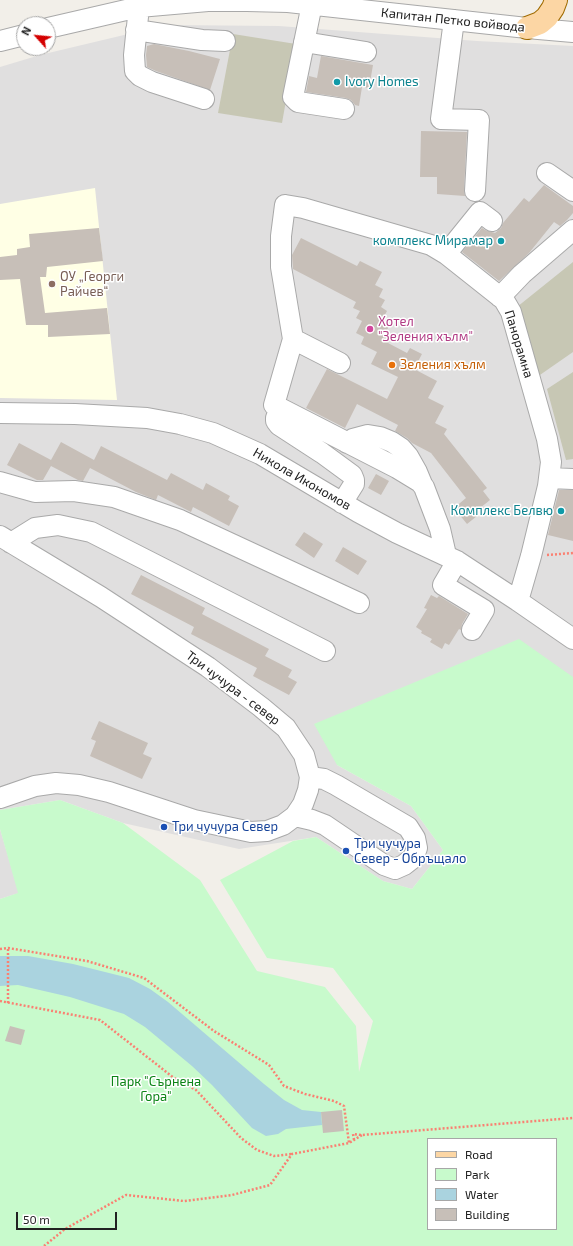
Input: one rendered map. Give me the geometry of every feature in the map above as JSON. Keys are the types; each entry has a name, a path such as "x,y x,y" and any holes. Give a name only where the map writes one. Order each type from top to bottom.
{"main road":[{"path":"527,28 540,23 547,17 556,0"}],"street":[{"name":"Капитан Петко войвода","path":"56,26 139,7 208,2 288,2 573,32"},
{"path":"312,4 293,97 298,102 344,109"},
{"path":"139,7 133,63 135,71 140,76 152,82 204,98"},
{"path":"454,20 441,118 479,120 475,191"},
{"path":"136,30 202,40 225,41"},
{"path":"0,41 16,37"},
{"path":"304,42 366,52"},
{"path":"547,173 573,191"},
{"name":"Панорамна","path":"294,340 281,267 281,236 285,205 303,208 431,245 446,254 506,303 511,312 547,439 551,462 550,478 531,556 518,600"},
{"path":"446,254 480,212 492,221"},
{"path":"500,297 522,274 573,230"},
{"path":"340,363 294,340 274,405 397,468 422,484 451,558 443,585 484,610 472,630"},
{"path":"280,409 276,418 276,422 279,425 348,471 354,477 354,484 342,503"},
{"name":"Никола Икономов","path":"0,413 75,414 147,418 197,428 229,440 260,454 342,503 397,533 451,558 518,600 573,639"},
{"path":"550,478 573,479"},
{"path":"0,482 35,492 74,491 114,497 180,520 359,603"},
{"path":"5,540 35,528 58,525 91,532 325,651"},
{"name":"Три чучура - север","path":"0,798 35,786 56,784 79,785 109,792 194,820 251,832 267,831 283,825 295,816 303,804 308,790 310,777 304,755 286,728 261,707 183,650 101,597 5,540"},
{"path":"295,816 325,825 384,865 395,869 404,865 413,858 417,848 415,838 408,827 336,785 324,779 310,777"}],"path":[{"path":"531,556 573,553"},
{"path":"8,948 8,1003"},
{"path":"0,949 8,948 87,961 144,978 214,1031 269,1065 284,1086 305,1094 334,1101 344,1106 349,1143"},
{"path":"0,1002 100,1020 174,1078 196,1090 241,1138 257,1150 274,1156 292,1154 349,1143 362,1135"},
{"path":"354,1140 353,1134 362,1135 573,1118"},
{"path":"44,1246 65,1229 126,1196 184,1201 232,1195 270,1184 292,1154"}],"shaded area":[{"path":"166,25 279,26 477,41 573,46 573,677 337,765 411,806 443,850 412,889 383,881 316,837 239,849 123,823 60,800 0,810 0,67 37,56 56,56 56,51"},
{"path":"233,34 296,44 282,123 218,113"},
{"name":"ОУ „Георги Райчев“","path":"95,188 117,400 0,398 0,204"},
{"path":"573,262 573,352 537,377 517,307"},
{"path":"573,372 573,459 566,460 547,389"},
{"path":"0,829 19,893 0,899"}],"green space":[{"name":"Парк \"Сърнена Гора\"","path":"519,639 573,677 573,1246 0,1246 0,899 18,893 0,829 0,810 60,800 123,823 200,880 257,971 325,987 356,1026 359,1072 373,1021 333,968 267,958 220,880 293,841 316,837 383,881 412,889 443,850 411,806 337,765 314,724"}],"water":[{"path":"0,956 28,956 73,964 129,978 150,989 168,1002 284,1100 302,1110 321,1112 322,1125 286,1129 278,1134 266,1136 252,1128 192,1066 145,1027 124,1014 70,997 18,985 0,986"}],"building":[{"path":"154,44 220,59 210,90 147,67 147,46"},
{"name":"Ivory Homes","path":"321,56 373,65 369,88 362,87 359,106 355,105 351,100 346,98 306,92 309,76 317,78"},
{"path":"421,131 467,132 465,196 437,194 437,177 420,177"},
{"name":"комплекс Мирамар","path":"544,185 573,206 573,213 560,226 554,222 529,253 499,281 462,252 482,228 495,233 501,228 503,223 524,198 529,202"},
{"path":"99,228 103,261 47,267 46,277 40,277 45,313 107,308 110,334 48,337 48,325 26,325 20,279 0,280 0,257 17,255 17,249 30,247 29,234"},
{"path":"301,238 357,266 360,261 382,272 375,285 383,289 379,297 385,300 381,307 387,311 381,322 389,326 386,332 392,336 388,343 407,353 410,348 422,354 414,369 437,381 428,398 444,406 435,423 447,429 444,434 487,488 483,491 490,500 475,512 477,516 467,524 454,508 466,498 431,453 412,443 407,438 395,431 398,425 357,404 345,428 306,408 327,369 387,399 398,377 371,364 377,352 361,344 364,337 356,333 362,321 356,318 360,311 353,308 356,302 293,269 292,255"},
{"path":"61,442 94,460 101,446 167,480 171,473 203,490 206,483 230,496 228,500 239,506 229,526 193,507 191,512 158,495 156,500 136,492 90,468 83,481 78,480 51,466 43,480 37,480 7,465 19,443 51,460"},
{"path":"376,474 389,481 381,495 368,488"},
{"name":"Комплекс Белвю","path":"559,490 573,490 573,541 548,535"},
{"path":"304,532 323,544 314,558 295,545"},
{"path":"343,547 367,561 358,575 335,561"},
{"path":"141,575 205,608 202,614 269,649 265,656 292,670 288,677 297,682 289,695 253,676 257,668 191,634 194,627 131,594"},
{"path":"431,595 437,598 439,596 468,614 462,624 461,630 459,629 449,645 445,643 442,649 430,642 432,639 421,633 422,631 416,627 427,609 424,608"},
{"path":"99,721 148,743 143,754 152,758 142,779 90,756 96,741 91,739"},
{"path":"10,1026 25,1030 21,1045 5,1041"},
{"path":"342,1110 344,1131 323,1133 321,1112"}],"place":[{"name":"Ivory Homes","path":"337,82"},
{"name":"комплекс Мирамар","path":"501,241"},
{"name":"ОУ „Георги Райчев“","path":"52,284"},
{"name":"Хотел \"Зеления хълм\"","path":"370,329"},
{"name":"Зеления хълм","path":"392,365"},
{"name":"Комплекс Белвю","path":"561,511"},
{"name":"Три чучура Север","path":"164,827"},
{"name":"Три чучура Север - Обръщало","path":"346,851"}]}
